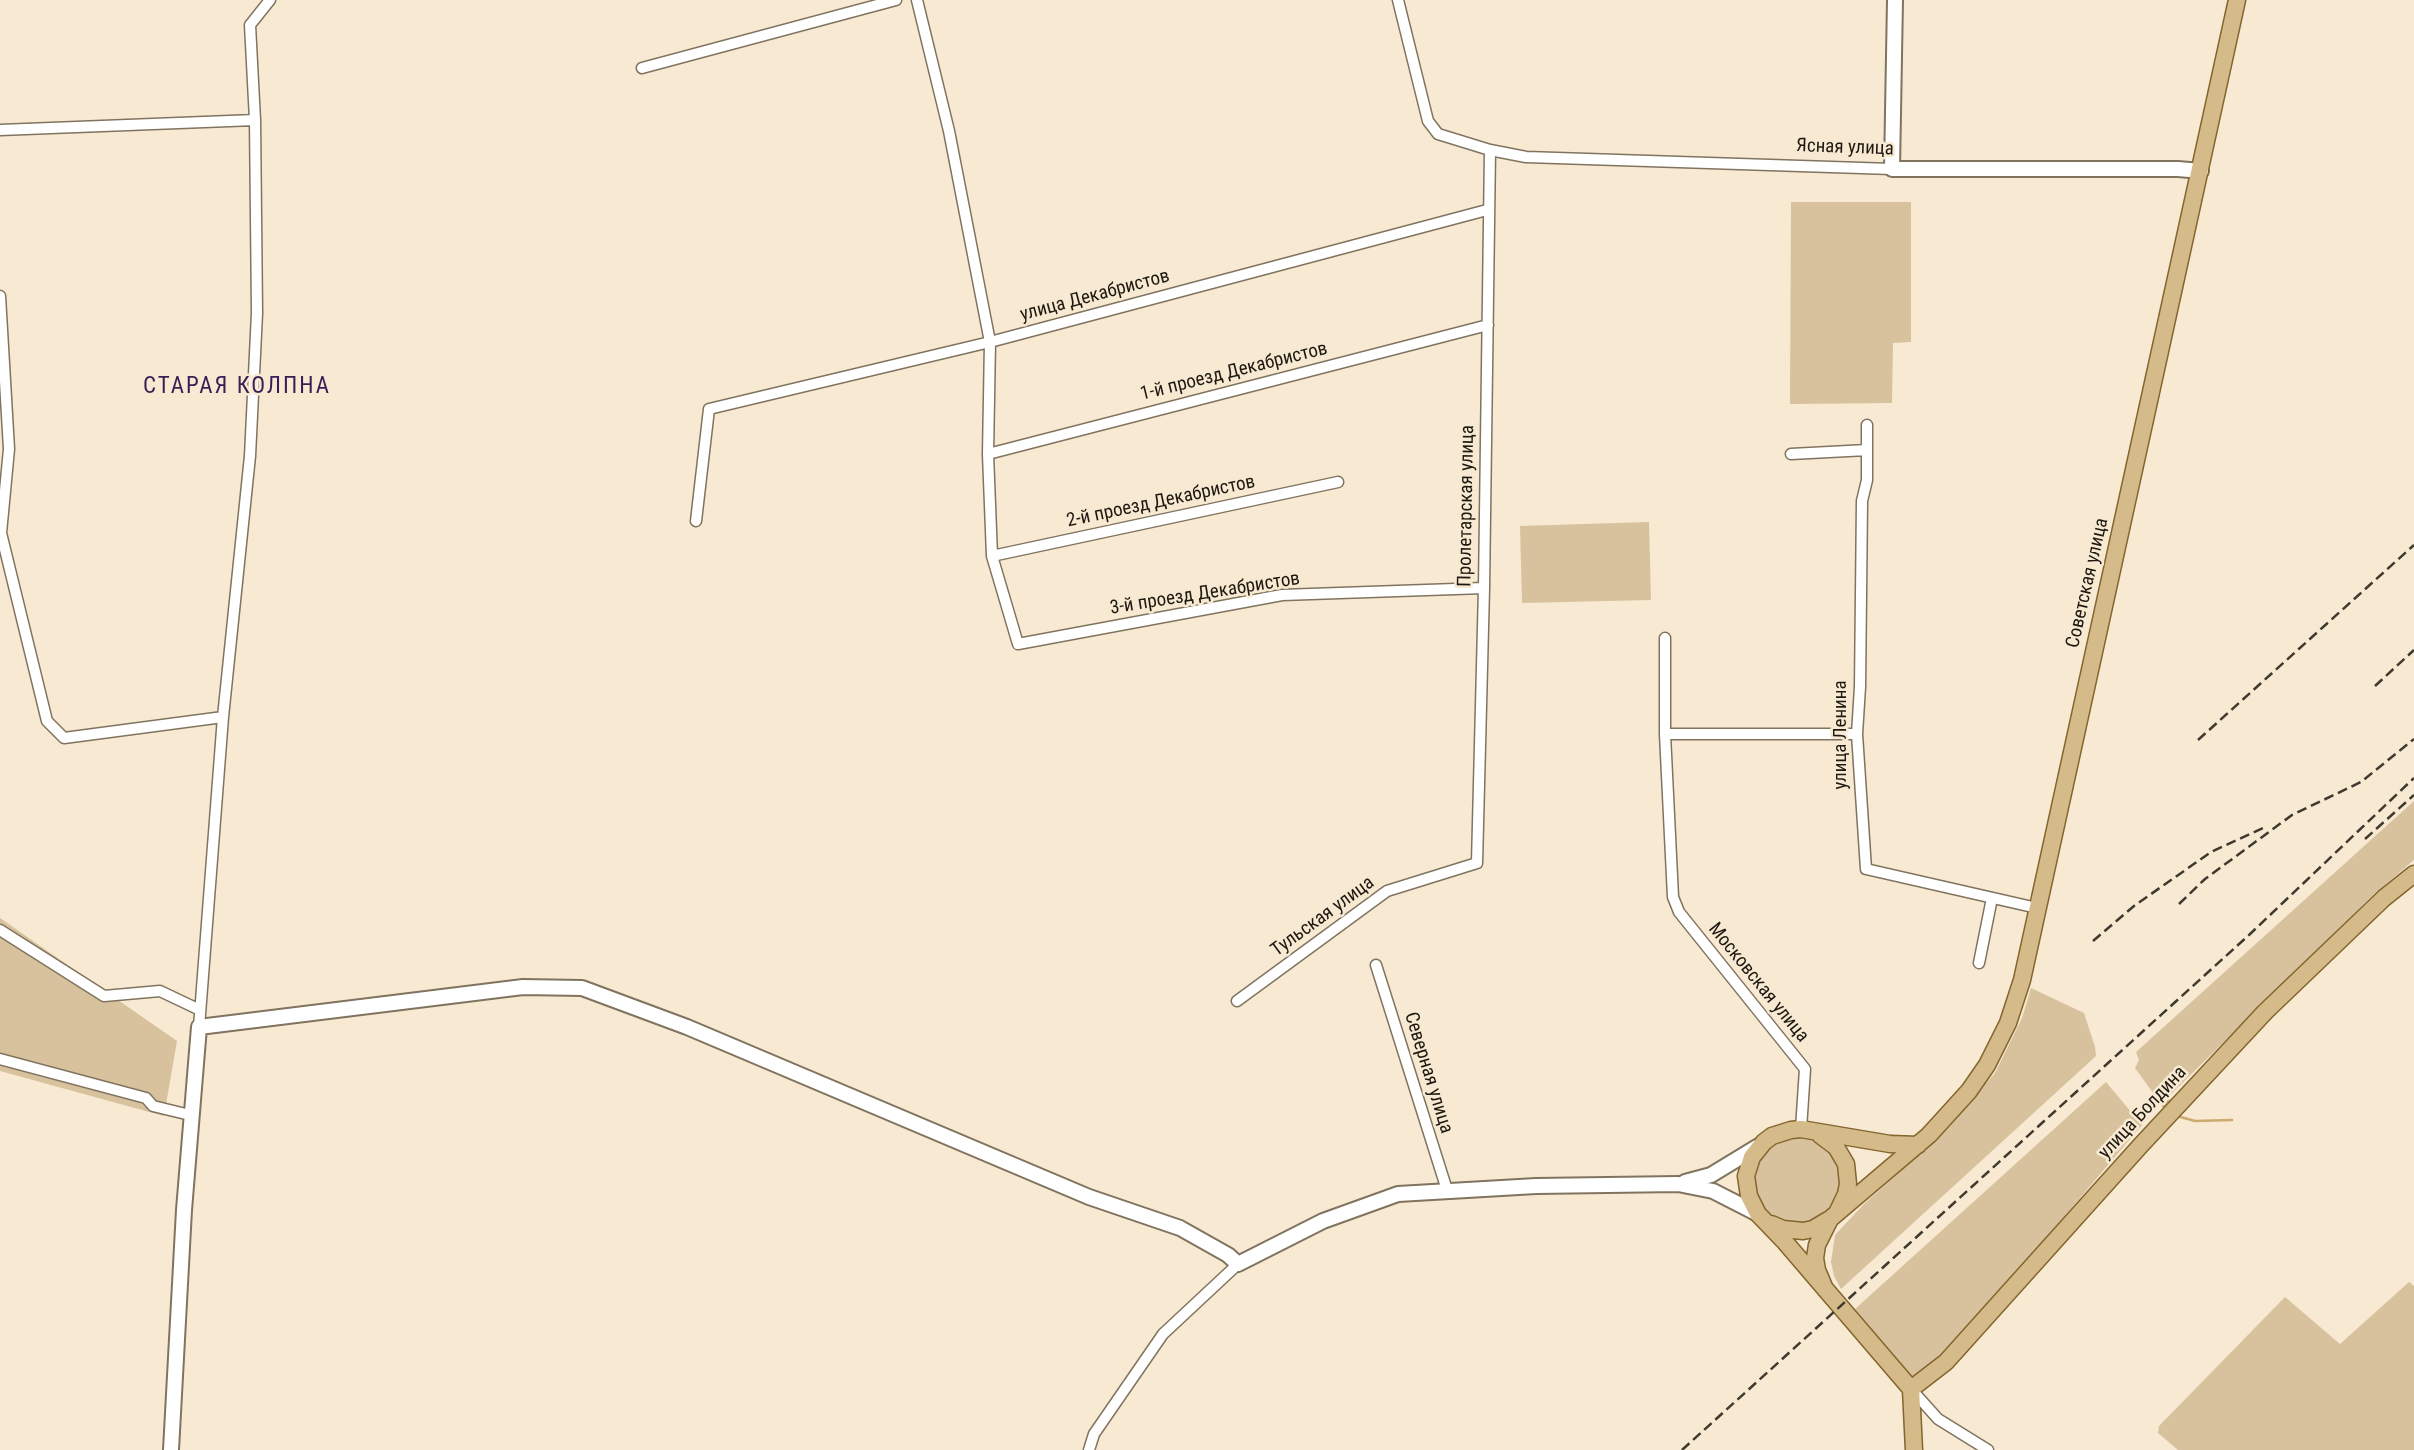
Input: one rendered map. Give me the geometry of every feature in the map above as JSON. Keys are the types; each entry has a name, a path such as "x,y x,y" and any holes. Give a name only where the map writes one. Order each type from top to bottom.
{"main road":[{"name":"Советская улица","path":"1834,1215 1860,1196 1945,1120 1987,1065 2008,1023 2022,980 2201,171 2236,0"},
{"name":"улица Болдина","path":"1911,1389 1946,1362 2265,1012 2384,898 2414,874"},
{"path":"1806,1130 1820,1135 1836,1147 1846,1164 1848,1174 1846,1194 1817,1245 1817,1270 1825,1289"},
{"path":"1914,1450 1911,1389 1762,1217 1749,1196 1746,1177 1752,1157 1764,1142 1781,1132 1806,1130 1890,1144 1918,1145"},
{"path":"1762,1217 1783,1229 1803,1231 1822,1225 1834,1215"}],"street":[{"path":"642,68 896,0"},
{"path":"917,0 949,131 990,342 988,454 992,556"},
{"name":"Ясная улица","path":"1398,0 1428,121 1438,134 1526,158 1892,169 2201,171"},
{"path":"1892,169 1895,0"},
{"path":"171,1450 190,1115 223,717 250,443 257,313 255,120 250,25 266,1"},
{"path":"0,130 255,120"},
{"name":"Пролетарская улица","path":"1477,863 1490,150"},
{"name":"улица Декабристов","path":"696,522 709,409 990,342 1488,210"},
{"path":"0,296 9,449 1,533 47,722 64,738 223,717"},
{"name":"1-й проезд Декабристов","path":"988,454 1488,325"},
{"name":"улица Ленина","path":"1867,425 1867,480 1862,501 1857,734 1866,870 2037,908"},
{"path":"1791,454 1867,450"},
{"name":"2-й проезд Декабристов","path":"992,556 1338,482"},
{"name":"3-й проезд Декабристов","path":"992,556 1018,644 1282,595 1483,588"},
{"name":"Московская улица","path":"1665,638 1665,734 1673,897 1679,912 1805,1069 1806,1130"},
{"path":"1665,734 1857,734"},
{"name":"Тульская улица","path":"1237,1001 1387,891 1477,863"},
{"path":"1979,963 1992,898"},
{"path":"0,930 104,996 160,991 200,1010"},
{"name":"Северная улица","path":"1376,965 1447,1190"},
{"path":"199,1027 523,988 582,988 687,1027 1090,1197 1180,1228 1228,1255 1238,1264"},
{"path":"0,1059 146,1098 153,1106 190,1115"},
{"path":"1678,1184 1712,1175 1764,1142"},
{"path":"1089,1450 1094,1434 1163,1334 1238,1264 1324,1222 1398,1194 1447,1190 1678,1184 1713,1191 1762,1217"},
{"path":"1911,1389 1938,1419 1988,1450"}],"shaded area":[{"path":"1791,202 1911,202 1911,342 1893,343 1892,403 1790,404"},
{"path":"1649,522 1651,600 1522,603 1520,526"},
{"path":"2414,801 2414,860 2374,894 2161,1104 2135,1068 2139,1060 2136,1052"},
{"path":"0,918 177,1041 164,1116 0,1071"},
{"path":"2031,988 2084,1013 2096,1056 1841,1289 1831,1262 1835,1235 1864,1204 1939,1137 1995,1073 2022,1018"},
{"path":"2106,1082 2142,1125 1943,1359 1912,1384 1855,1309"},
{"path":"1797,1136 1814,1139 1828,1149 1838,1163 1841,1180 1838,1197 1828,1211 1814,1221 1797,1224 1780,1221 1766,1211 1756,1197 1753,1180 1756,1163 1766,1149 1780,1139"},
{"path":"2409,1282 2414,1286 2414,1450 2178,1450 2158,1433 2159,1426 2285,1297 2340,1344"}],"waterway":[{"path":"2163,1106 2170,1100"},
{"path":"2134,1115 2147,1118"},
{"path":"2177,1116 2195,1121 2232,1120"}],"railway":[{"path":"2198,740 2414,545"},
{"path":"2375,686 2414,650"},
{"path":"2179,904 2205,879 2292,815 2361,782 2414,739"},
{"path":"1682,1450 2249,935 2414,778"},
{"path":"2365,839 2414,795"},
{"path":"2093,941 2134,906 2211,852 2263,828"}],"district":[{"name":"СТАРАЯ КОЛПНА","path":"237,387"}]}
